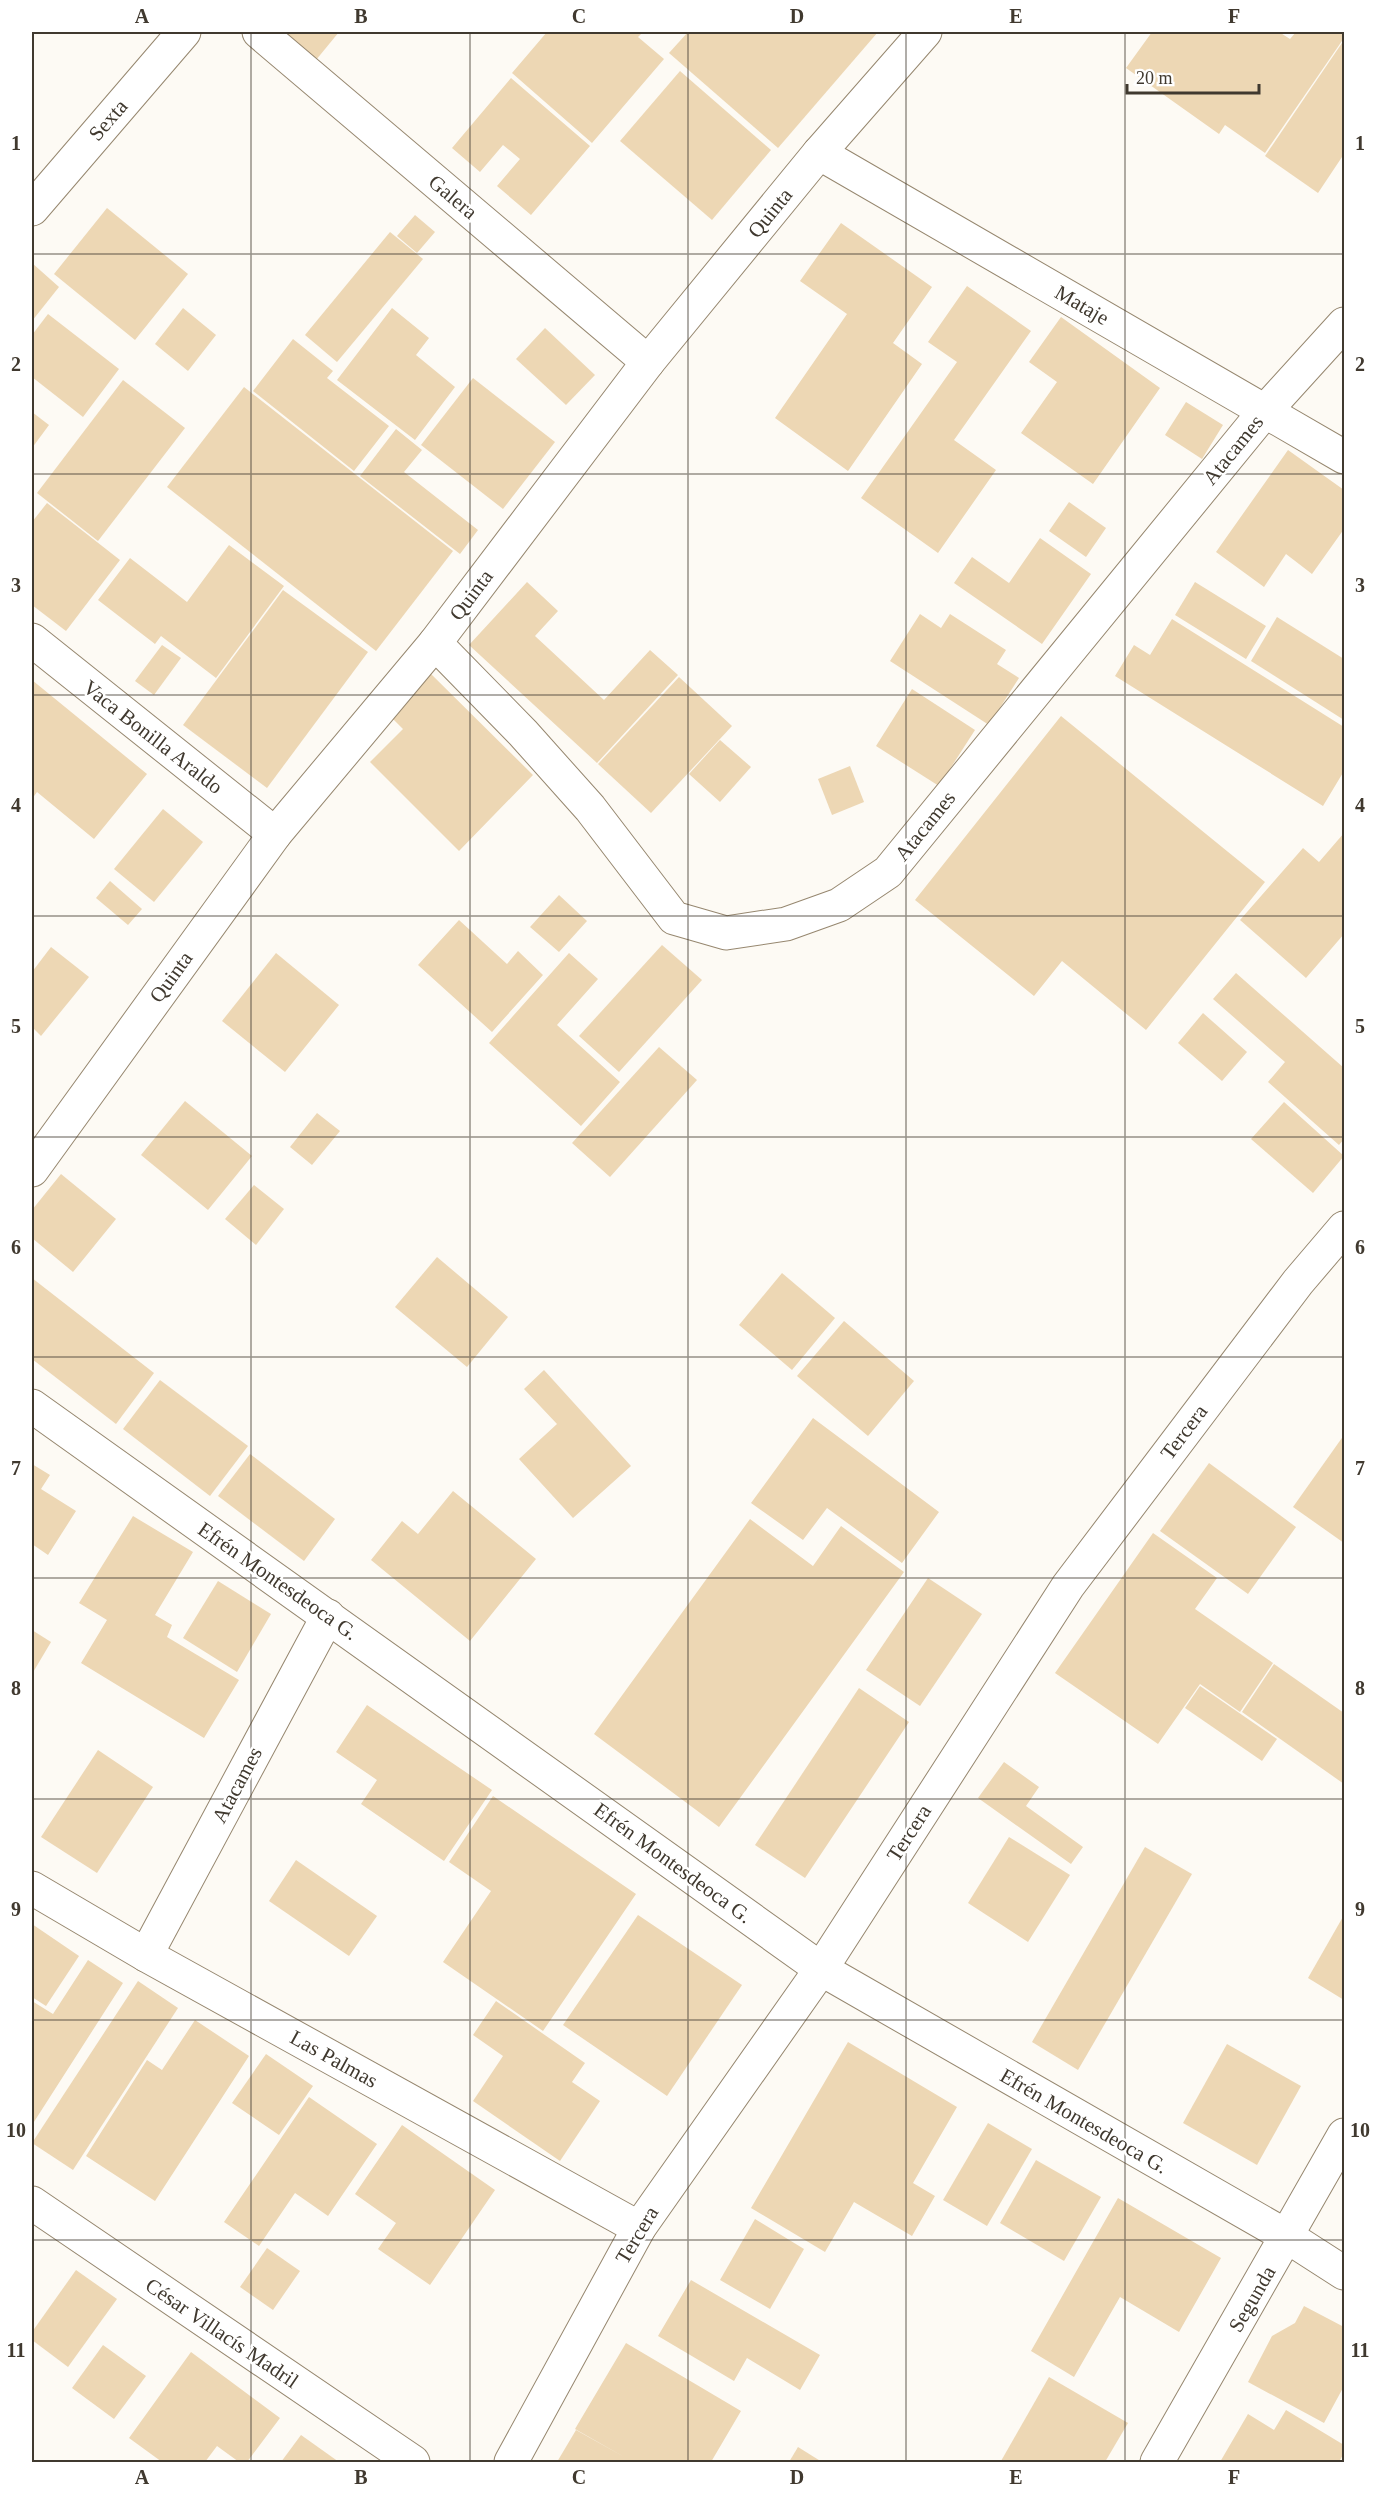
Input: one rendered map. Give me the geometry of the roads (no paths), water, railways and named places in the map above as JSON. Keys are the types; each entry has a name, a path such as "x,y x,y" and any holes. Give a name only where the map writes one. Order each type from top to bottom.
{"street":[{"name":"Sexta","path":"32,209 184,32"},
{"name":"Galera","path":"259,32 648,362"},
{"name":"Quinta","path":"32,1170 275,834 435,643 648,362 819,153 925,32"},
{"name":"Mataje","path":"819,153 1344,457"},
{"name":"Atacames","path":"435,643 523,733 590,808 674,918 726,933 786,924 839,905 888,872 1265,411 1344,324"},
{"name":"Vaca Bonilla Araldo","path":"32,640 275,834"},
{"name":"Tercera","path":"511,2463 639,2228 821,1969 1068,1586 1298,1282 1344,1228"},
{"name":"Efrén Montesdeoca G.","path":"32,1406 821,1969 1288,2237 1344,2273"},
{"name":"Atacames","path":"146,1955 327,1616"},
{"name":"Las Palmas","path":"32,1888 146,1955 639,2228"},
{"name":"Segunda","path":"1157,2463 1288,2237 1344,2135"},
{"name":"César Villacís Madril","path":"32,2203 413,2463"}]}
